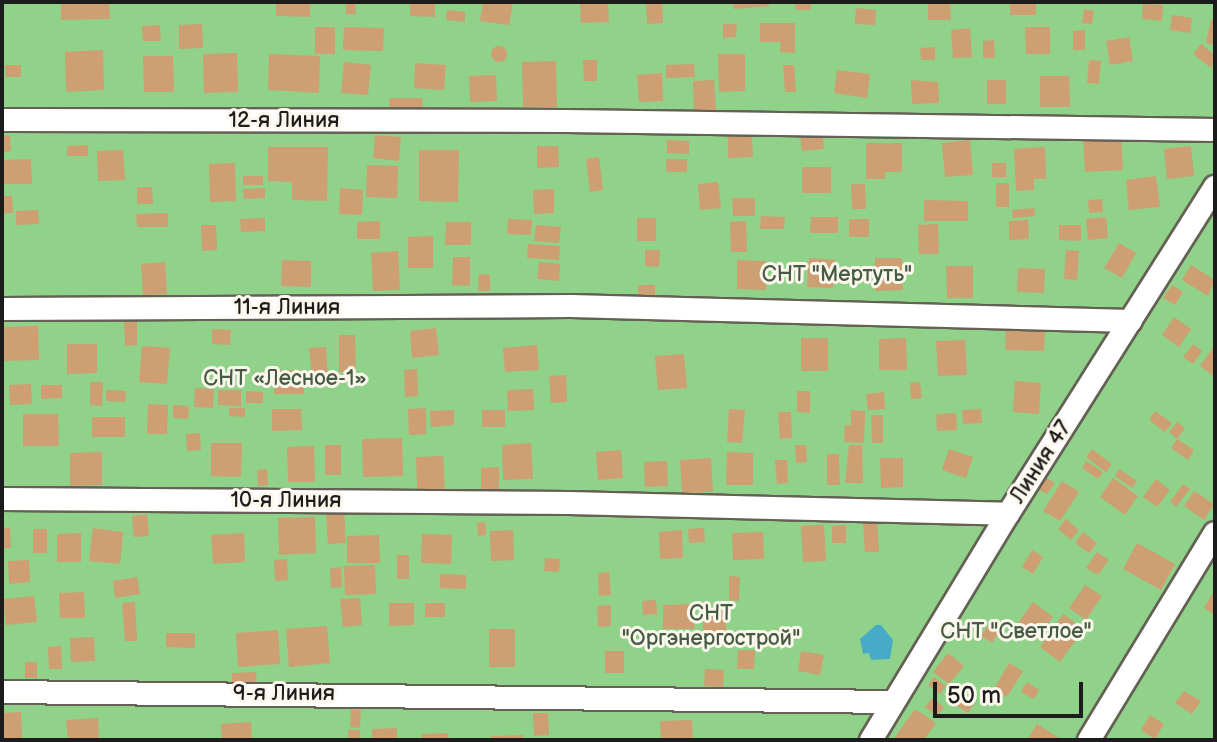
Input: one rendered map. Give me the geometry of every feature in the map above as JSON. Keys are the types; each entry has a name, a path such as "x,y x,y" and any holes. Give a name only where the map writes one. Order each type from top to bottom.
{"street":[{"name":"12-я Линия","path":"2,120 566,121 1215,130"},
{"name":"Линия 47","path":"871,740 1008,514 1215,187"},
{"name":"11-я Линия","path":"2,309 571,306 1131,321"},
{"name":"10-я Линия","path":"2,499 569,503 1008,514"},
{"path":"1089,740 1215,533"},
{"name":"9-я Линия","path":"2,692 893,702"}],"green space":[{"path":"2,2 1215,2 1215,740 2,740"}],"water":[{"path":"876,625 881,625 893,640 890,659 871,660 869,653 863,654 860,639"}],"building":[{"path":"276,2 310,2 310,17 276,16"},
{"path":"346,2 355,2 356,14 346,14"},
{"path":"410,2 435,2 435,17 410,16"},
{"path":"483,2 513,2 509,25 480,21"},
{"path":"608,2 609,22 581,23 580,4"},
{"path":"646,2 662,2 663,23 647,24"},
{"path":"733,2 769,2 769,6 734,9"},
{"path":"795,2 811,2 811,10 796,10"},
{"path":"928,2 950,2 951,20 928,20"},
{"path":"1010,2 1036,2 1036,15 1010,15"},
{"path":"109,3 110,19 61,20 61,4"},
{"path":"1143,4 1163,5 1162,21 1142,19"},
{"path":"856,8 876,10 875,25 855,24"},
{"path":"1084,9 1094,11 1092,24 1082,23"},
{"path":"447,10 465,12 465,22 446,20"},
{"path":"1172,15 1192,18 1190,33 1170,30"},
{"path":"1211,19 1215,20 1215,45 1206,43"},
{"path":"760,23 795,23 795,53 780,52 781,42 760,42"},
{"path":"202,24 203,48 179,49 179,25"},
{"path":"723,24 737,24 736,37 723,38"},
{"path":"160,25 161,41 143,41 142,26"},
{"path":"315,27 335,27 335,54 315,54"},
{"path":"344,27 384,28 383,51 343,50"},
{"path":"1025,27 1050,27 1050,54 1026,54"},
{"path":"970,28 972,57 953,58 951,30"},
{"path":"1085,30 1085,50 1073,50 1073,31"},
{"path":"1129,37 1133,61 1110,65 1106,41"},
{"path":"994,40 995,58 983,58 983,41"},
{"path":"1201,44 1215,55 1211,68 1193,54"},
{"path":"496,46 502,46 507,54 505,60 496,62 491,57 491,51"},
{"path":"935,47 935,60 921,60 920,48"},
{"path":"103,50 104,90 66,92 65,52"},
{"path":"237,53 238,92 204,93 203,54"},
{"path":"269,54 320,56 319,93 268,90"},
{"path":"718,54 745,54 745,91 719,92"},
{"path":"143,56 173,56 174,92 144,92"},
{"path":"583,60 597,60 597,81 584,81"},
{"path":"1089,60 1101,61 1099,84 1087,83"},
{"path":"556,61 557,107 523,107 522,62"},
{"path":"344,62 371,65 368,95 341,93"},
{"path":"415,63 446,65 444,90 414,88"},
{"path":"694,64 695,77 666,78 666,65"},
{"path":"5,65 21,65 21,77 6,77"},
{"path":"783,65 794,65 796,92 785,92"},
{"path":"837,70 870,74 867,98 834,93"},
{"path":"662,73 663,101 639,102 637,75"},
{"path":"496,75 497,101 470,102 469,76"},
{"path":"1040,76 1069,76 1070,107 1040,107"},
{"path":"714,80 716,112 694,113 693,81"},
{"path":"911,80 938,82 939,103 912,104"},
{"path":"987,80 1006,80 1006,104 987,104"},
{"path":"389,98 422,98 423,113 390,113"},
{"path":"822,132 824,149 802,151 800,135"},
{"path":"10,135 11,151 2,152 2,136"},
{"path":"375,135 401,137 399,161 373,158"},
{"path":"1121,135 1123,170 1085,172 1083,137"},
{"path":"752,136 753,157 728,158 728,137"},
{"path":"667,140 689,141 689,154 667,153"},
{"path":"970,140 973,175 945,177 942,143"},
{"path":"866,143 902,143 902,172 885,172 885,179 866,179"},
{"path":"88,145 88,156 67,156 67,146"},
{"path":"537,146 558,146 559,167 537,168"},
{"path":"1191,146 1194,176 1167,179 1164,149"},
{"path":"268,147 328,147 327,201 292,200 292,182 268,181"},
{"path":"1045,147 1046,179 1034,179 1034,190 1016,191 1014,149"},
{"path":"123,150 125,180 98,181 97,151"},
{"path":"419,150 459,150 458,202 419,201"},
{"path":"599,157 603,190 590,192 586,159"},
{"path":"31,159 32,184 2,184 2,160"},
{"path":"666,159 687,159 687,172 666,172"},
{"path":"235,163 236,201 210,202 209,164"},
{"path":"992,163 1006,163 1006,177 992,177"},
{"path":"367,165 398,166 397,198 366,197"},
{"path":"802,167 831,167 831,193 802,193"},
{"path":"243,176 263,176 263,185 243,185"},
{"path":"1156,176 1160,207 1129,210 1126,180"},
{"path":"718,182 721,208 700,210 698,184"},
{"path":"996,183 1009,183 1009,207 996,207"},
{"path":"851,184 865,184 866,209 852,209"},
{"path":"137,187 152,187 153,204 137,204"},
{"path":"265,188 265,198 244,199 243,189"},
{"path":"340,188 363,190 362,215 339,214"},
{"path":"554,189 554,213 534,214 533,190"},
{"path":"2,196 12,196 13,213 2,213"},
{"path":"732,198 755,198 755,216 733,216"},
{"path":"1102,199 1103,212 1089,213 1088,200"},
{"path":"924,200 968,201 968,221 924,221"},
{"path":"1034,208 1035,216 1013,218 1012,210"},
{"path":"38,210 39,224 16,225 16,211"},
{"path":"168,213 168,227 137,227 136,214"},
{"path":"761,216 785,217 784,229 760,229"},
{"path":"811,217 838,217 838,233 810,233"},
{"path":"1106,217 1108,238 1088,240 1086,219"},
{"path":"265,218 265,231 241,232 240,219"},
{"path":"637,218 656,218 656,241 637,241"},
{"path":"508,219 532,220 531,235 507,234"},
{"path":"849,219 869,219 869,237 849,237"},
{"path":"1028,220 1029,239 1009,240 1009,221"},
{"path":"380,221 380,239 357,239 357,222"},
{"path":"746,221 747,252 731,252 730,222"},
{"path":"446,222 471,222 471,245 445,245"},
{"path":"938,224 939,254 919,254 918,225"},
{"path":"201,225 216,225 217,250 202,251"},
{"path":"536,225 561,227 559,243 534,241"},
{"path":"1059,225 1081,225 1081,241 1059,240"},
{"path":"433,236 433,268 408,268 408,237"},
{"path":"1119,243 1136,253 1122,278 1104,268"},
{"path":"528,244 560,246 559,260 527,258"},
{"path":"645,250 660,250 659,267 645,266"},
{"path":"1066,250 1079,251 1077,280 1064,279"},
{"path":"398,251 400,290 373,291 371,253"},
{"path":"453,257 470,257 470,286 452,285"},
{"path":"809,258 835,260 833,288 807,287"},
{"path":"875,258 902,258 903,290 875,291"},
{"path":"282,260 311,261 311,287 281,286"},
{"path":"737,260 766,261 766,290 737,289"},
{"path":"165,262 167,294 143,295 141,264"},
{"path":"539,262 560,264 559,281 537,279"},
{"path":"1191,265 1215,280 1208,296 1182,280"},
{"path":"946,266 973,266 973,298 947,298"},
{"path":"1018,268 1045,269 1044,293 1017,292"},
{"path":"479,274 490,275 490,291 478,291"},
{"path":"638,285 655,285 655,297 638,297"},
{"path":"1172,285 1183,292 1175,305 1163,298"},
{"path":"1174,317 1191,329 1179,347 1162,335"},
{"path":"124,319 137,319 137,345 125,346"},
{"path":"1006,325 1045,327 1044,351 1005,350"},
{"path":"38,326 39,360 4,361 2,327"},
{"path":"436,328 439,355 412,358 410,331"},
{"path":"212,329 231,330 230,345 212,344"},
{"path":"339,335 355,335 356,372 339,372"},
{"path":"801,338 828,338 828,371 801,371"},
{"path":"906,338 907,370 879,370 879,339"},
{"path":"965,340 967,375 938,376 936,341"},
{"path":"67,344 97,344 97,373 67,374"},
{"path":"1193,344 1202,351 1193,364 1183,357"},
{"path":"537,345 539,370 505,372 503,348"},
{"path":"1215,345 1215,374 1214,376 1200,366"},
{"path":"142,346 170,348 167,384 139,382"},
{"path":"326,347 328,376 312,377 309,348"},
{"path":"684,354 687,388 658,390 655,356"},
{"path":"417,369 418,396 405,397 404,370"},
{"path":"274,370 304,370 304,394 274,394"},
{"path":"566,375 567,402 551,403 549,376"},
{"path":"1015,381 1041,383 1039,414 1013,412"},
{"path":"90,382 103,382 102,406 90,405"},
{"path":"920,382 922,398 911,399 910,383"},
{"path":"31,384 32,404 10,405 9,385"},
{"path":"41,385 62,385 62,398 41,399"},
{"path":"195,388 214,389 213,408 194,407"},
{"path":"533,389 534,410 508,411 507,390"},
{"path":"106,390 126,391 125,402 106,401"},
{"path":"218,390 241,390 241,406 218,405"},
{"path":"246,391 263,392 263,403 246,403"},
{"path":"797,391 810,391 810,413 797,412"},
{"path":"884,392 885,409 868,410 866,394"},
{"path":"148,404 168,405 167,434 147,434"},
{"path":"173,405 189,406 188,419 173,418"},
{"path":"229,408 245,408 245,417 229,416"},
{"path":"426,408 426,434 409,435 408,409"},
{"path":"272,409 301,409 302,430 272,431"},
{"path":"729,409 745,410 742,443 727,442"},
{"path":"981,409 982,423 963,424 962,410"},
{"path":"454,410 454,425 431,427 430,411"},
{"path":"482,410 505,410 505,427 482,427"},
{"path":"851,410 865,411 864,443 844,442 845,425 851,425"},
{"path":"1155,411 1172,423 1165,432 1149,420"},
{"path":"778,412 791,412 792,438 780,439"},
{"path":"956,413 957,430 937,431 936,414"},
{"path":"23,414 58,414 59,446 23,446"},
{"path":"871,415 883,415 883,443 872,443"},
{"path":"92,417 125,417 125,437 92,437"},
{"path":"1177,422 1185,428 1177,439 1169,432"},
{"path":"200,433 201,450 187,451 186,434"},
{"path":"402,438 403,476 363,477 362,439"},
{"path":"1177,439 1194,450 1188,460 1171,448"},
{"path":"211,443 242,443 241,477 211,476"},
{"path":"531,443 533,479 503,480 502,445"},
{"path":"325,445 341,445 341,475 325,475"},
{"path":"795,445 806,445 807,462 796,463"},
{"path":"849,445 862,445 863,483 845,483"},
{"path":"314,446 315,482 288,482 287,447"},
{"path":"949,449 973,457 966,478 942,470"},
{"path":"1092,449 1112,464 1106,472 1086,457"},
{"path":"621,450 623,478 598,480 596,452"},
{"path":"102,452 102,485 70,486 70,453"},
{"path":"727,452 753,453 753,485 726,485"},
{"path":"827,454 839,454 840,485 827,485"},
{"path":"443,456 445,489 417,490 416,457"},
{"path":"711,458 713,492 682,493 680,460"},
{"path":"880,458 903,458 903,487 881,488"},
{"path":"775,460 787,460 788,483 777,484"},
{"path":"667,461 668,486 645,487 644,462"},
{"path":"1086,461 1103,472 1098,479 1082,468"},
{"path":"499,467 499,497 481,497 481,468"},
{"path":"267,469 268,485 258,486 257,470"},
{"path":"1119,469 1137,481 1132,488 1115,476"},
{"path":"1045,477 1055,483 1047,494 1038,489"},
{"path":"1113,478 1138,496 1125,515 1100,497"},
{"path":"1156,479 1170,490 1157,507 1143,497"},
{"path":"1062,481 1079,492 1060,521 1043,511"},
{"path":"1183,484 1190,489 1176,507 1170,502"},
{"path":"1194,491 1214,504 1204,520 1184,506"},
{"path":"344,511 346,543 328,544 326,513"},
{"path":"147,514 149,536 134,537 132,516"},
{"path":"315,517 316,553 279,555 278,518"},
{"path":"1066,519 1079,530 1071,540 1058,529"},
{"path":"485,522 486,535 478,536 477,523"},
{"path":"877,522 879,552 865,552 863,523"},
{"path":"824,525 826,561 803,562 801,526"},
{"path":"846,525 846,543 832,543 832,526"},
{"path":"2,528 10,528 11,548 2,548"},
{"path":"93,528 123,532 120,564 89,561"},
{"path":"704,528 705,542 689,543 688,529"},
{"path":"33,529 47,529 47,553 33,553"},
{"path":"513,530 514,560 491,561 490,531"},
{"path":"682,530 683,558 660,559 659,532"},
{"path":"763,532 764,559 733,560 732,533"},
{"path":"1083,532 1097,543 1089,553 1075,543"},
{"path":"81,533 81,562 57,562 57,534"},
{"path":"244,533 245,562 213,564 211,535"},
{"path":"422,534 452,535 451,564 421,563"},
{"path":"379,535 380,563 347,563 347,536"},
{"path":"1137,543 1175,564 1161,590 1123,569"},
{"path":"1032,550 1043,557 1033,574 1022,567"},
{"path":"1097,552 1109,560 1098,575 1086,568"},
{"path":"397,555 409,555 409,579 397,579"},
{"path":"545,558 560,559 559,572 544,571"},
{"path":"287,559 288,580 275,581 274,560"},
{"path":"29,560 30,582 9,584 8,561"},
{"path":"375,565 376,594 345,595 344,566"},
{"path":"341,567 342,587 331,588 330,568"},
{"path":"609,572 611,595 599,596 598,573"},
{"path":"440,574 466,575 466,589 440,588"},
{"path":"729,576 740,577 739,601 729,600"},
{"path":"137,577 140,594 115,598 113,581"},
{"path":"1085,585 1102,596 1086,620 1069,608"},
{"path":"1215,589 1215,615 1204,608"},
{"path":"84,592 85,618 60,618 59,593"},
{"path":"34,596 37,622 6,625 3,599"},
{"path":"360,598 362,625 343,627 340,599"},
{"path":"656,600 657,614 643,615 642,601"},
{"path":"135,602 137,641 125,641 122,603"},
{"path":"1033,602 1053,617 1035,641 1015,627"},
{"path":"389,603 414,603 414,625 389,626"},
{"path":"425,603 445,603 445,617 425,617"},
{"path":"695,604 694,629 663,629 663,605"},
{"path":"611,605 611,626 598,627 597,606"},
{"path":"704,610 726,610 726,632 703,631"},
{"path":"1063,614 1084,629 1060,662 1040,647"},
{"path":"990,622 1001,629 992,643 981,636"},
{"path":"327,626 330,663 289,667 286,629"},
{"path":"489,629 515,629 515,667 489,667"},
{"path":"278,630 280,664 238,667 236,633"},
{"path":"166,633 195,633 195,648 166,647"},
{"path":"94,637 95,661 71,662 70,638"},
{"path":"61,646 62,669 49,669 48,647"},
{"path":"738,650 755,650 754,669 737,669"},
{"path":"605,651 624,651 624,673 605,673"},
{"path":"801,651 824,655 820,675 798,671"},
{"path":"948,653 964,666 949,684 933,672"},
{"path":"25,662 37,662 37,678 25,678"},
{"path":"1009,663 1023,671 1007,697 994,689"},
{"path":"705,669 724,670 723,687 704,686"},
{"path":"256,672 257,686 232,687 232,673"},
{"path":"934,677 946,686 940,694 928,685"},
{"path":"1027,682 1039,690 1034,699 1021,692"},
{"path":"1184,691 1201,701 1192,714 1175,703"},
{"path":"957,693 974,704 968,713 951,702"},
{"path":"932,698 944,707 937,716 925,707"},
{"path":"915,709 936,723 924,740 899,740 895,737"},
{"path":"351,710 361,710 360,728 350,727"},
{"path":"21,712 22,739 3,740 2,713"},
{"path":"533,713 548,713 549,735 534,736"},
{"path":"1150,715 1164,724 1155,739 1141,730"},
{"path":"98,718 99,740 68,740 66,720"},
{"path":"692,720 693,740 661,740 660,721"},
{"path":"251,722 252,740 222,740 221,724"},
{"path":"1037,724 1062,740 1027,740"},
{"path":"397,728 397,740 372,740 372,729"},
{"path":"348,730 360,730 360,740 349,740"},
{"path":"448,733 449,740 422,740 422,734"},
{"path":"523,735 523,740 491,740 491,736"}],"park label":[{"name":"СНТ \"Мертуть\"","path":"837,275"},
{"name":"СНТ «Лесное-1»","path":"285,379"},
{"name":"СНТ \"Оргэнергострой\"","path":"711,626"},
{"name":"СНТ \"Светлое\"","path":"1016,632"}]}
